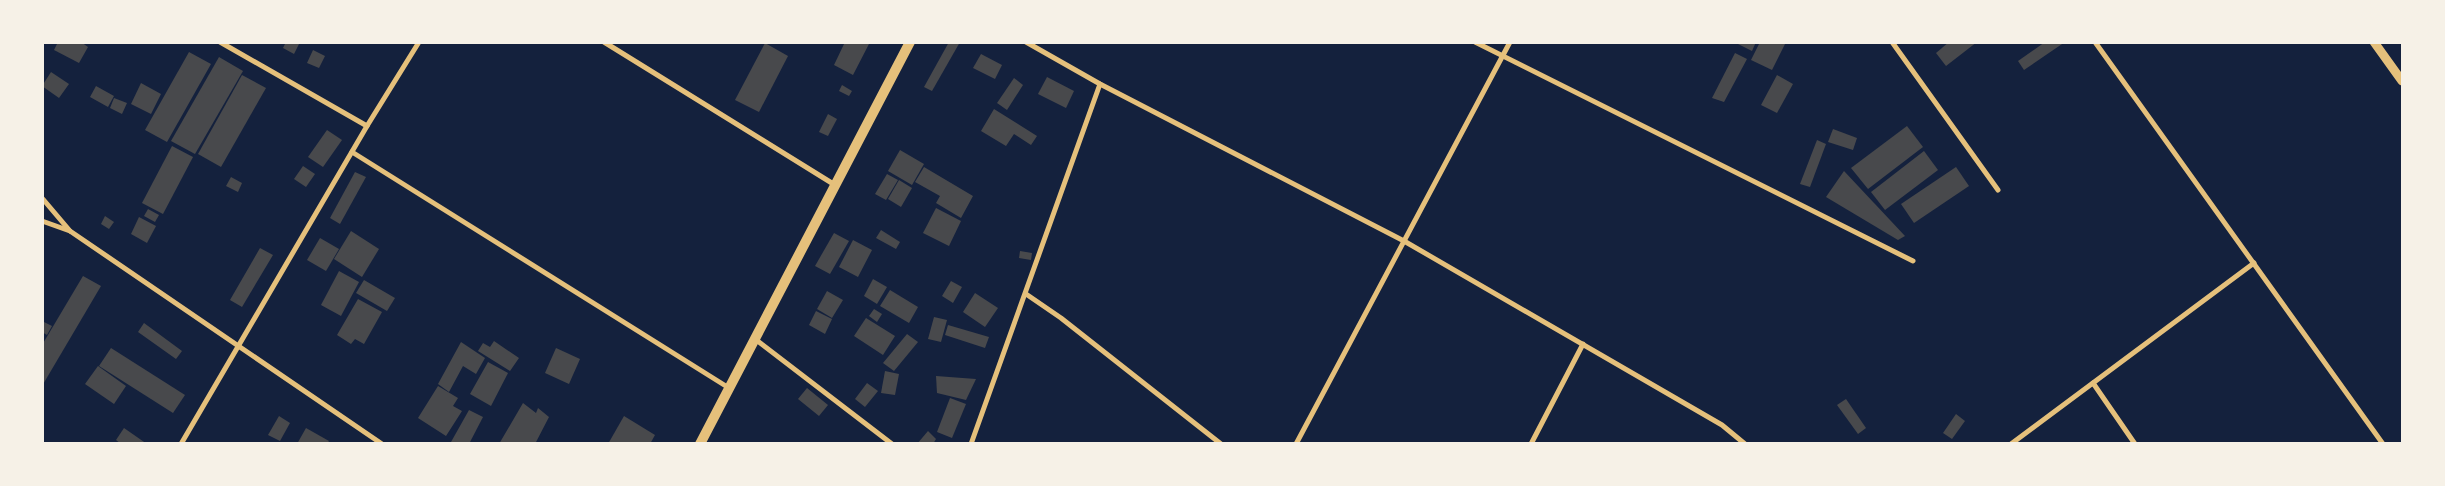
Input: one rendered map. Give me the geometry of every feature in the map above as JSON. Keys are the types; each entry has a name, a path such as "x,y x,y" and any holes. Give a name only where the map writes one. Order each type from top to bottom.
{"main road":[{"path":"700,444 910,42"}],"street":[{"path":"220,42 367,126"},
{"path":"181,444 367,126 419,42"},
{"path":"604,42 836,186"},
{"path":"1026,42 1100,84 1404,241 1722,425 1744,444"},
{"path":"1475,42 1914,261"},
{"path":"1296,444 1510,42"},
{"path":"1892,42 1998,190"},
{"path":"2095,42 2383,444"},
{"path":"2374,42 2402,81"},
{"path":"971,444 1100,84"},
{"path":"352,152 729,388"},
{"path":"42,198 70,231"},
{"path":"42,221 70,231 382,444"},
{"path":"2012,444 2254,263"},
{"path":"1026,294 1061,318 1221,444"},
{"path":"755,339 892,444"},
{"path":"1531,444 1583,344"},
{"path":"2093,383 2135,444"}],"building":[{"path":"58,42 81,42 88,47 79,63 54,50"},
{"path":"286,42 300,42 294,54 283,48"},
{"path":"845,42 870,42 853,75 834,65"},
{"path":"949,42 960,42 932,91 924,87"},
{"path":"1734,42 1756,42 1752,51"},
{"path":"1760,42 1786,42 1772,70 1751,60"},
{"path":"1949,42 1977,42 1946,66 1936,53"},
{"path":"2045,42 2065,42 2024,70 2018,61"},
{"path":"765,43 788,56 759,112 735,100"},
{"path":"313,50 325,56 319,68 307,63"},
{"path":"189,52 211,64 167,142 145,130"},
{"path":"1735,53 1747,59 1724,102 1712,98"},
{"path":"981,54 1002,65 995,79 973,68"},
{"path":"219,57 243,71 195,154 171,141"},
{"path":"51,72 69,84 59,98 42,86"},
{"path":"242,75 266,88 221,167 198,154"},
{"path":"1777,75 1793,84 1777,113 1761,105"},
{"path":"1047,77 1074,91 1066,108 1038,94"},
{"path":"1014,78 1023,85 1007,110 997,103"},
{"path":"141,83 161,94 151,114 131,104"},
{"path":"842,85 852,91 849,96 839,91"},
{"path":"96,86 114,96 108,107 90,97"},
{"path":"114,98 127,103 122,114 110,108"},
{"path":"994,109 1037,136 1031,145 1014,134 1006,146 981,131"},
{"path":"828,114 837,119 828,136 819,132"},
{"path":"1907,126 1923,147 1868,189 1851,168"},
{"path":"1833,129 1857,138 1853,150 1828,142"},
{"path":"327,130 342,140 323,167 308,157"},
{"path":"1817,140 1826,144 1810,187 1800,184"},
{"path":"172,146 193,157 163,214 142,203"},
{"path":"900,150 924,164 912,185 888,171"},
{"path":"1924,151 1938,170 1885,210 1871,192"},
{"path":"303,166 315,174 306,187 294,179"},
{"path":"924,167 973,196 961,218 936,203 940,196 915,182"},
{"path":"1956,167 1969,186 1914,223 1901,204"},
{"path":"1844,171 1905,236 1898,240 1826,197"},
{"path":"355,172 366,177 340,224 330,218"},
{"path":"887,174 898,180 886,200 875,194"},
{"path":"231,177 242,183 238,192 226,186"},
{"path":"899,180 912,188 901,207 888,199"},
{"path":"936,208 961,221 949,246 923,233"},
{"path":"148,209 159,215 155,222 144,216"},
{"path":"105,216 114,222 109,229 101,224"},
{"path":"139,217 156,226 147,243 131,234"},
{"path":"881,230 900,242 896,249 876,238"},
{"path":"351,231 379,249 362,277 334,259"},
{"path":"834,233 849,241 830,274 815,266"},
{"path":"320,238 339,249 326,271 307,260"},
{"path":"853,240 872,250 858,277 839,267"},
{"path":"260,248 273,255 242,307 230,300"},
{"path":"1020,251 1032,253 1031,260 1019,258"},
{"path":"339,271 359,282 341,316 321,305"},
{"path":"83,276 101,286 42,386 42,345"},
{"path":"873,279 887,287 877,304 864,296"},
{"path":"364,280 395,298 387,311 356,293"},
{"path":"951,281 962,287 953,303 942,296"},
{"path":"890,290 918,307 909,323 880,306"},
{"path":"827,291 843,300 832,318 817,309"},
{"path":"975,293 998,308 985,327 963,312"},
{"path":"358,299 382,312 364,344 355,339 351,344 337,335"},
{"path":"874,309 882,314 877,322 869,316"},
{"path":"816,311 832,319 825,334 809,325"},
{"path":"934,317 947,320 941,342 928,339"},
{"path":"866,318 895,336 883,355 854,336"},
{"path":"42,321 52,326 47,335 42,332"},
{"path":"144,323 182,351 176,359 138,332"},
{"path":"948,325 989,337 985,348 945,335"},
{"path":"907,334 918,342 894,371 883,363"},
{"path":"494,341 519,358 510,371 478,351 483,343 490,347"},
{"path":"461,342 485,358 476,374 463,366 449,392 438,384"},
{"path":"111,348 185,395 173,413 99,366"},
{"path":"556,348 580,359 569,384 545,373"},
{"path":"488,362 508,373 491,406 470,394"},
{"path":"98,366 126,386 114,404 85,384"},
{"path":"885,371 899,374 895,395 881,393"},
{"path":"936,376 976,379 966,400 937,393"},
{"path":"867,383 878,391 865,407 855,399"},
{"path":"438,386 458,398 453,406 462,411 446,436 418,418"},
{"path":"807,388 828,405 819,416 798,399"},
{"path":"950,398 966,404 952,438 937,432"},
{"path":"1846,399 1866,428 1858,434 1837,405"},
{"path":"523,403 536,413 538,408 549,417 535,444 499,444"},
{"path":"469,410 483,417 469,444 454,444 451,442"},
{"path":"1956,414 1965,421 1952,439 1943,433"},
{"path":"279,416 290,423 280,441 268,435"},
{"path":"624,416 655,435 650,444 608,444"},
{"path":"124,428 147,444 121,444 116,440"},
{"path":"306,428 329,441 327,444 297,444"},
{"path":"928,431 936,439 933,444 917,444"}]}
